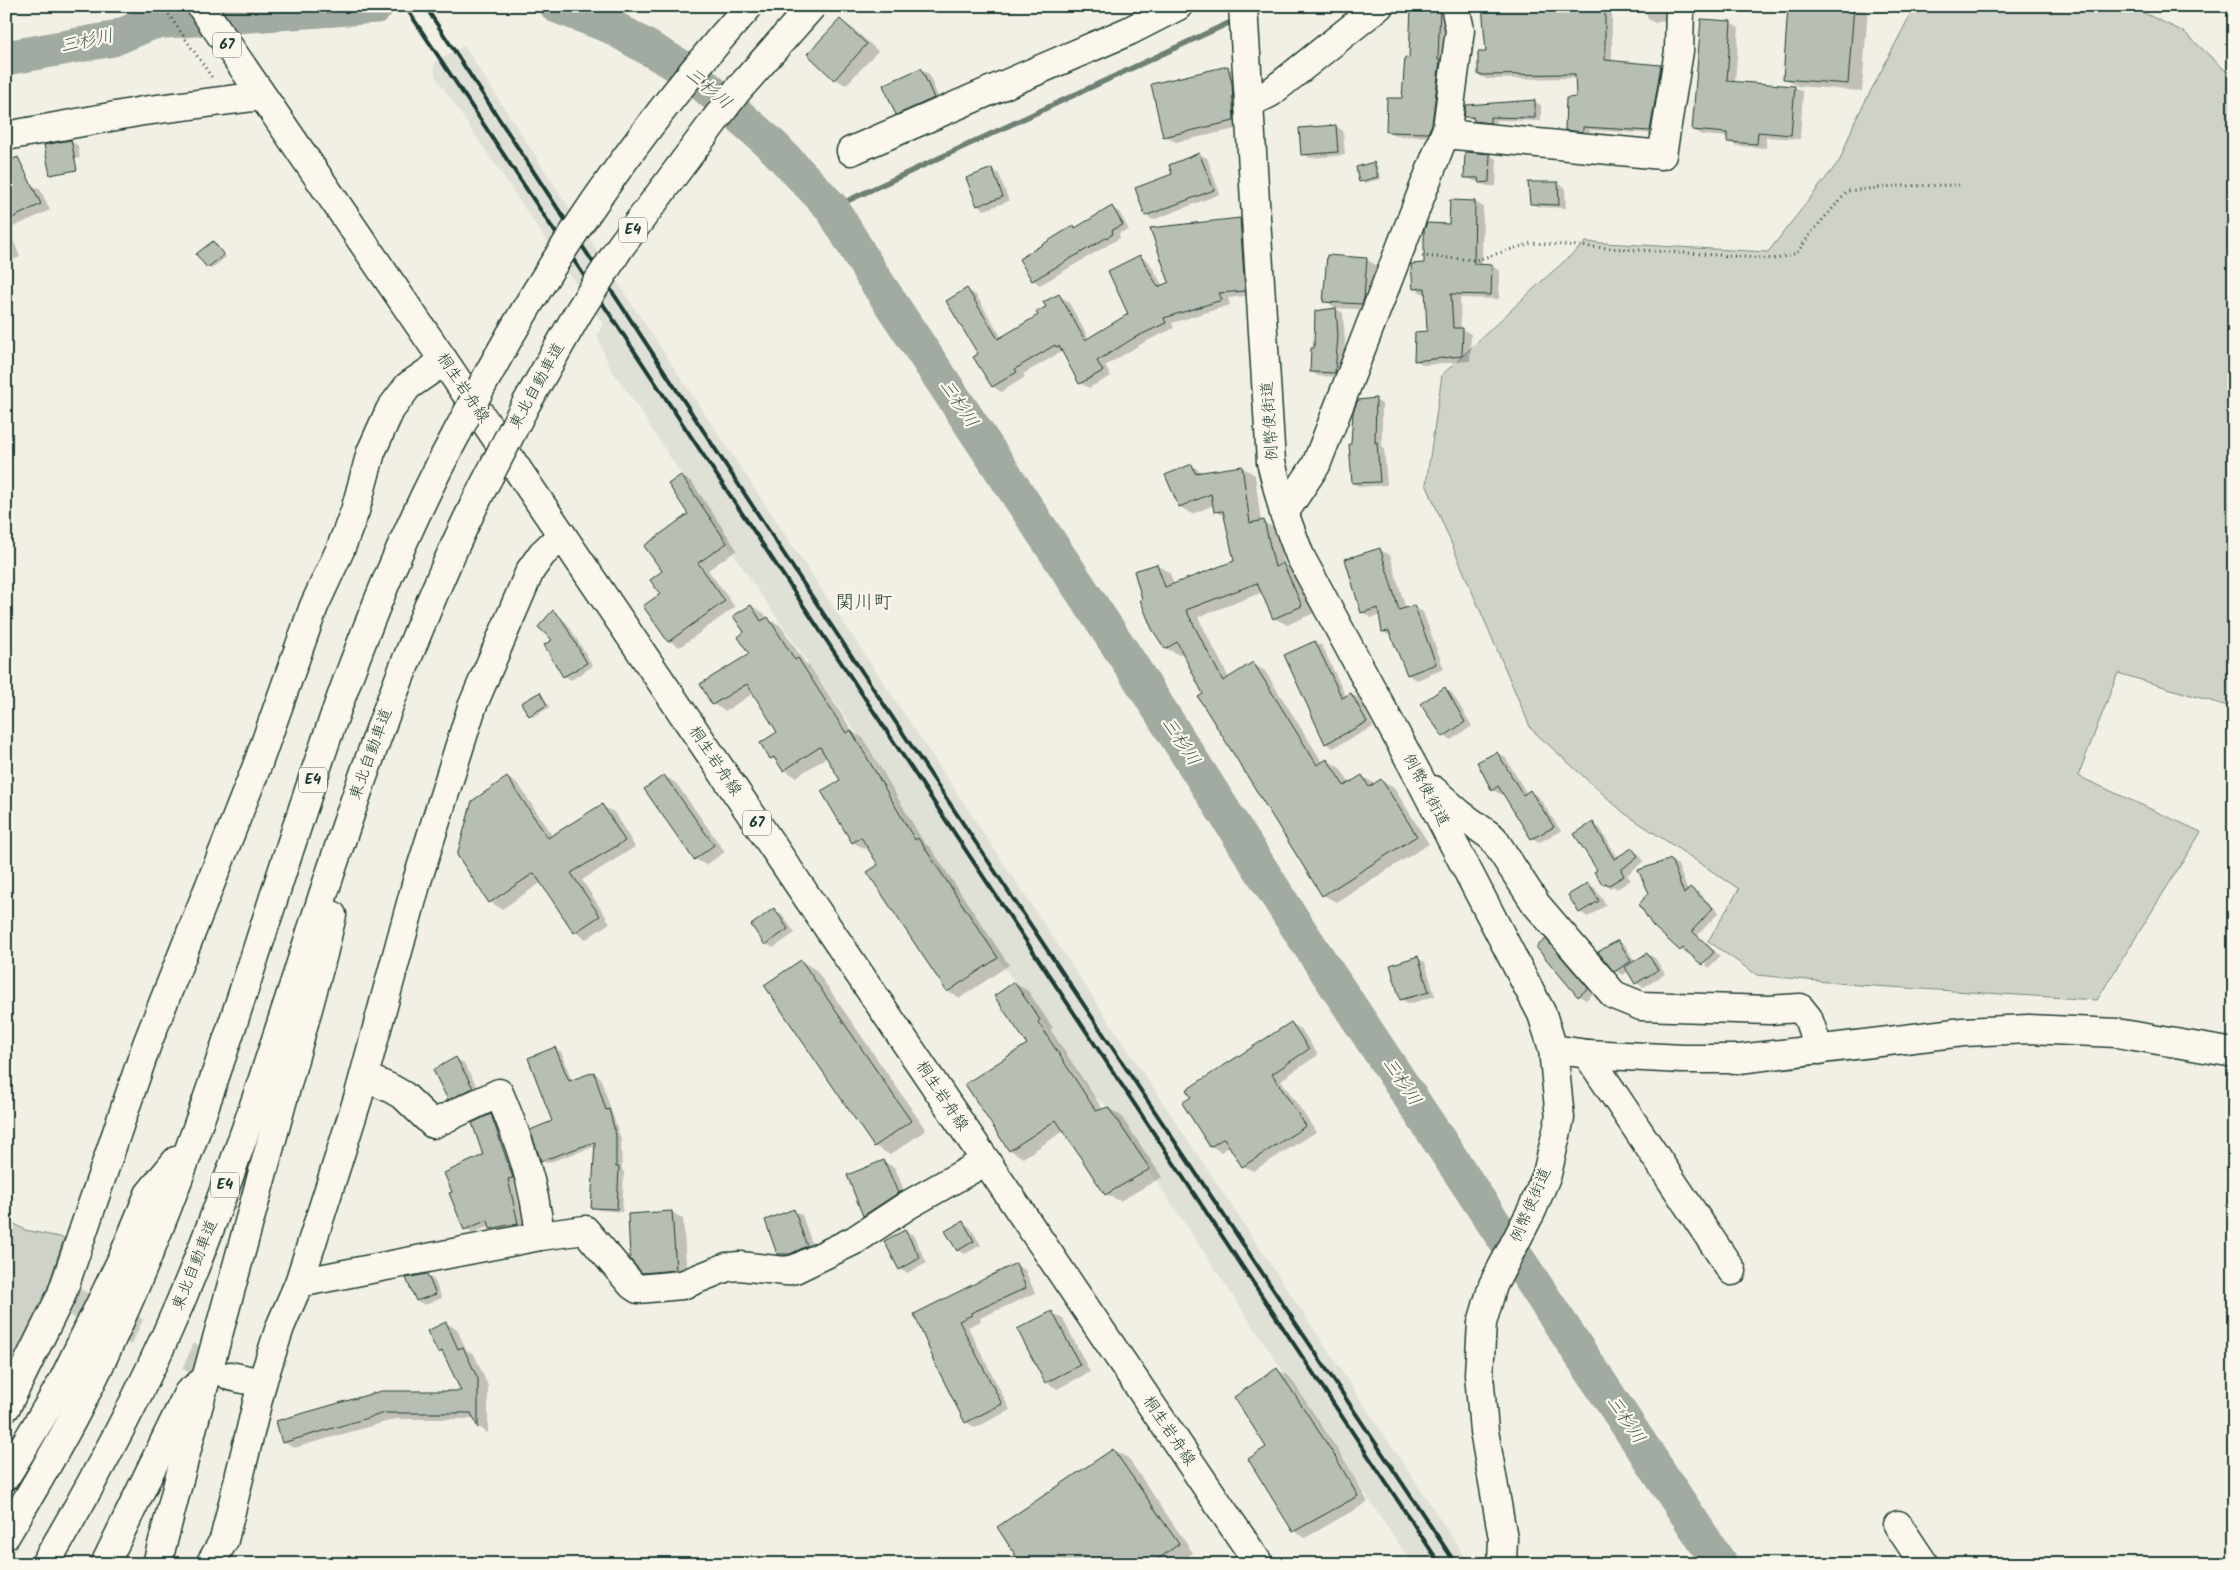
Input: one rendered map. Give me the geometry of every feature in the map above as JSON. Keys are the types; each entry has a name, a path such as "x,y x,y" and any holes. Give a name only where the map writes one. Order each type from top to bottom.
{"main road":[{"name":"67","path":"201,6 258,90"},
{"name":"E4","path":"6,1534 82,1400 144,1265 194,1139 316,772 356,660 396,559 435,472 492,364 549,269 593,202 699,61 749,6"},
{"name":"東北自動車道","path":"45,1564 82,1501 123,1424 192,1276 260,1087 358,786 439,580 489,476 526,404 578,313 620,248 736,92 812,6"},
{"path":"851,151 1129,31 1178,6"},
{"name":"例幣使街道","path":"1243,6 1271,462 1284,514 1300,556 1419,777 1542,1014 1553,1049 1560,1118 1547,1174 1532,1210 1493,1285 1482,1324 1479,1374 1484,1431 1503,1538 1502,1564"},
{"path":"1250,103 1270,93 1379,6"},
{"path":"1284,514 1316,465 1445,134 1460,30 1455,6"},
{"path":"1445,134 1662,155 1679,52 1680,6"},
{"path":"6,136 143,111 228,100 258,90"},
{"name":"桐生岩舟線","path":"258,90 444,361 1259,1564"},
{"path":"6,1407 68,1299 147,1044 257,766 314,606 340,550 355,511 371,452 390,410 408,386 444,361"},
{"path":"210,1564 224,1540 262,1383 280,1327 299,1283 364,1078 418,881 472,707 530,571 542,554 562,535"},
{"path":"1419,777 1460,814 1492,838 1536,904 1614,995 1641,1006 1769,1010 1800,1008 1808,1018 1819,1050"},
{"path":"157,1564 218,1377 323,954 358,786"},
{"path":"1553,1049 1587,1054 1682,1059 1739,1059 1963,1032 2029,1029 2117,1033 2234,1053"},
{"path":"1587,1054 1732,1271"},
{"path":"364,1078 390,1088 404,1096 434,1124 500,1093 529,1171 540,1236"},
{"path":"6,1476 62,1383 123,1257 149,1194 194,1139"},
{"path":"299,1283 540,1236 585,1230 632,1285 638,1289 682,1285 727,1267 740,1266 785,1271 795,1269 855,1240 908,1206 986,1161"},
{"path":"105,1564 188,1393 218,1377 262,1383"},
{"path":"1898,1524 1924,1564"}],"path":[{"path":"163,6 228,100"},
{"path":"1400,249 1423,256 1476,260 1532,243 1776,260 1797,253 1811,233 1848,191 1894,186 1959,185"}],"shaded area":[{"path":"1915,6 2103,6 2142,12 2184,32 2225,70 2234,74 2234,708 2118,673 2078,776 2201,832 2097,1000 1858,985 1757,975 1708,941 1739,889 1624,813 1531,729 1426,484 1442,375 1586,242 1768,252 1840,160 1854,123"},
{"path":"464,46 639,315 1470,1564 1412,1564 1104,1103 1091,1096 906,821 873,757 739,563 629,394 610,368 597,336 603,324 435,76 436,60"},
{"path":"6,1219 25,1230 64,1238 36,1324 6,1384"}],"building":[{"path":"1411,6 1440,6 1438,60 1440,60 1432,124 1428,133 1386,132 1387,98 1402,98 1405,57 1409,58"},
{"path":"1482,6 1605,6 1605,60 1661,65 1650,131 1583,127 1583,132 1565,130 1566,98 1576,97 1575,74 1478,75 1478,52 1486,52"},
{"path":"1788,6 1854,6 1848,84 1783,79"},
{"path":"840,19 867,44 834,80 807,54"},
{"path":"1701,19 1731,21 1727,81 1795,86 1791,135 1758,132 1757,144 1727,142 1727,133 1692,130"},
{"path":"1228,66 1232,84 1234,121 1163,137 1151,84"},
{"path":"921,68 934,98 896,115 883,85"},
{"path":"1535,100 1535,118 1490,117 1490,123 1474,121 1473,117 1464,117 1466,105"},
{"path":"1336,125 1338,152 1301,155 1299,128"},
{"path":"71,140 77,170 50,175 44,145"},
{"path":"1465,152 1490,154 1489,182 1479,183 1478,178 1464,178"},
{"path":"1199,153 1214,190 1145,216 1135,188 1172,174 1169,165"},
{"path":"18,157 41,204 6,221 6,162"},
{"path":"1374,162 1378,177 1359,182 1356,167"},
{"path":"992,168 1003,197 977,206 966,178"},
{"path":"1528,182 1558,182 1559,205 1530,204"},
{"path":"1450,200 1475,201 1474,264 1492,265 1491,295 1451,294 1453,328 1463,328 1462,356 1414,361 1415,332 1427,331 1425,288 1413,289 1411,264 1424,263 1424,230 1427,223 1449,224"},
{"path":"1112,206 1123,225 1112,230 1113,234 1032,281 1019,259 1074,225 1075,228"},
{"path":"1240,218 1245,291 1219,293 1222,300 1164,318 1166,323 1134,338 1097,361 1103,371 1079,384 1059,346 1056,347 1055,345 1015,369 1017,372 992,387 973,357 978,354 946,301 967,288 998,339 1038,315 1036,312 1046,307 1043,302 1059,294 1085,340 1128,314 1108,271 1140,255 1158,287 1169,282 1150,228"},
{"path":"213,241 224,255 207,268 196,254"},
{"path":"1327,255 1367,258 1362,304 1323,302"},
{"path":"1336,308 1338,336 1335,373 1310,372 1311,348 1314,348 1315,311"},
{"path":"1376,398 1375,443 1377,442 1380,482 1352,483 1349,444 1351,444 1353,412 1358,400"},
{"path":"1192,464 1195,473 1242,466 1250,523 1264,520 1275,567 1283,563 1302,606 1273,619 1257,583 1186,610 1223,681 1253,662 1317,765 1327,759 1344,786 1362,775 1369,787 1381,779 1417,836 1322,896 1198,697 1203,694 1177,642 1165,649 1152,629 1140,600 1142,599 1134,571 1157,564 1165,587 1234,561 1223,511 1214,512 1211,494 1179,507 1165,475"},
{"path":"681,475 727,543 698,563 725,601 668,642 643,606 660,594 650,580 662,571 644,546 688,514 668,484"},
{"path":"1380,548 1399,610 1414,605 1436,664 1407,675 1389,631 1382,632 1378,608 1361,613 1345,559"},
{"path":"751,605 761,621 768,617 795,660 798,658 846,733 851,730 915,840 918,838 998,958 947,992 867,872 878,865 861,837 852,843 821,791 840,780 820,747 783,771 774,757 770,759 760,743 777,732 747,684 712,705 700,684 749,654 738,637 744,632 733,616"},
{"path":"553,610 561,618 587,663 563,677 544,645 552,640 538,627"},
{"path":"1315,641 1342,698 1351,693 1367,722 1325,744 1284,655"},
{"path":"1445,687 1465,722 1443,737 1420,704"},
{"path":"540,692 547,705 529,716 521,703"},
{"path":"1497,752 1523,795 1530,790 1554,827 1531,839 1498,786 1492,791 1477,762"},
{"path":"664,775 714,845 694,860 644,789"},
{"path":"507,777 548,838 602,804 625,841 571,873 600,916 574,933 534,873 489,903 457,855 472,801"},
{"path":"1593,822 1614,859 1632,848 1638,856 1621,870 1624,876 1609,885 1606,883 1603,885 1594,872 1597,870 1574,834"},
{"path":"1671,859 1684,894 1690,887 1713,908 1692,931 1714,952 1702,965 1683,948 1680,951 1652,925 1639,904 1649,893 1638,870"},
{"path":"1588,883 1599,901 1579,913 1568,895"},
{"path":"774,908 788,929 765,945 751,925"},
{"path":"1546,939 1588,988 1578,997 1536,947"},
{"path":"1618,940 1631,961 1614,972 1598,952"},
{"path":"1647,953 1658,970 1635,984 1625,967"},
{"path":"1418,956 1429,992 1400,1000 1390,965"},
{"path":"801,960 911,1121 874,1147 764,985"},
{"path":"1014,982 1040,1020 1038,1022 1096,1111 1108,1107 1150,1169 1105,1195 1056,1120 1009,1151 965,1084 1027,1044 994,996"},
{"path":"1291,1022 1309,1049 1272,1074 1306,1126 1242,1167 1224,1138 1210,1147 1182,1103 1191,1097 1186,1090"},
{"path":"555,1047 569,1081 594,1072 606,1110 609,1109 616,1135 616,1167 619,1167 617,1209 591,1208 595,1142 541,1161 530,1130 552,1121 528,1058"},
{"path":"456,1057 473,1088 448,1100 433,1070"},
{"path":"491,1114 513,1178 508,1179 518,1223 490,1229 488,1220 464,1230 449,1193 452,1192 444,1173 483,1155 472,1123"},
{"path":"884,1160 898,1193 863,1216 847,1175"},
{"path":"794,1209 807,1246 790,1254 777,1254 765,1220"},
{"path":"672,1211 676,1270 642,1273 630,1259 628,1214"},
{"path":"963,1221 974,1241 957,1251 945,1231"},
{"path":"905,1230 920,1258 899,1270 884,1241"},
{"path":"1016,1263 1026,1288 971,1313 972,1315 959,1321 1002,1404 965,1423 932,1358 914,1314"},
{"path":"427,1274 436,1294 416,1301 406,1278"},
{"path":"1052,1311 1080,1365 1045,1383 1017,1329"},
{"path":"446,1322 458,1349 463,1347 478,1379 478,1428 471,1413 385,1413 282,1443 276,1421 381,1391 461,1391 442,1351 438,1353 427,1331"},
{"path":"1277,1368 1335,1456 1358,1496 1293,1532 1248,1459 1266,1447 1234,1397"},
{"path":"1113,1449 1179,1544 1151,1564 1021,1564 997,1527"}],"waterway":[{"name":"三杉川","path":"6,58 113,39 153,22 376,6"},
{"name":"三杉川","path":"557,6 612,27 688,71 773,146 832,208 872,275 1133,668 1296,925 1720,1564"},
{"path":"1250,13 1264,6"},
{"path":"832,208 1235,20"}],"tunnel":[{"path":"74,1302 230,1376"}],"railway":[{"path":"405,6 1440,1564"},
{"path":"425,6 807,589 1456,1564"}],"district":[{"name":"関川町","path":"864,603"}]}
